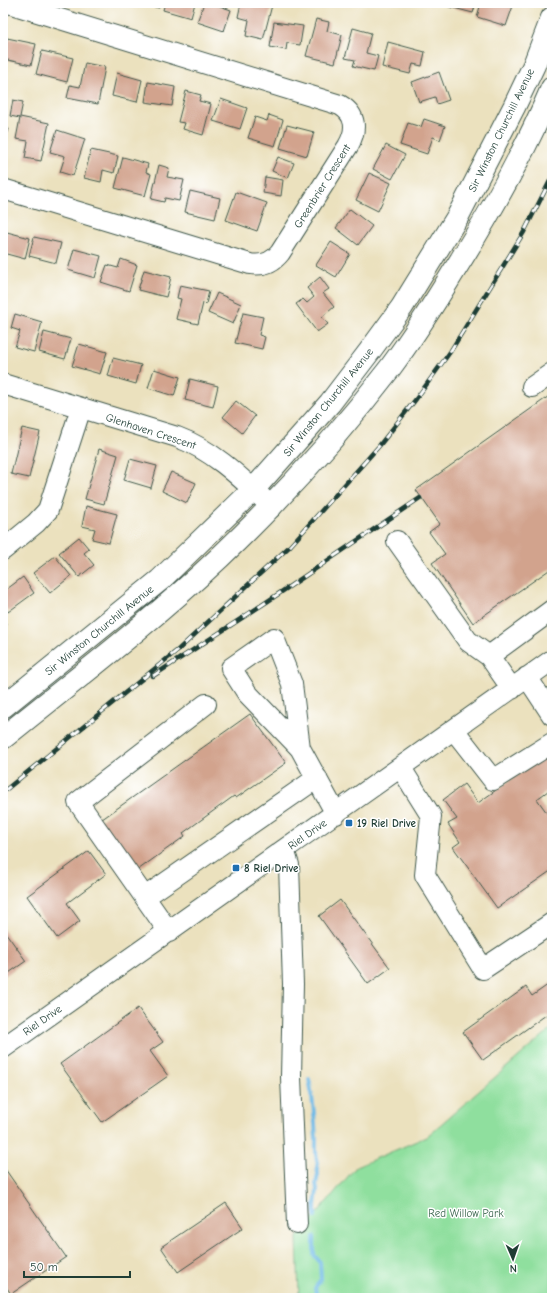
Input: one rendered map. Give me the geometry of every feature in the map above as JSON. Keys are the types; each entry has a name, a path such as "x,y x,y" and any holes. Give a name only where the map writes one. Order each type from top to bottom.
{"main road":[{"name":"Sir Winston Churchill Avenue","path":"3,707 160,580 253,490 330,403 402,306 458,216 534,65 552,18"},
{"path":"3,738 162,609 219,558 272,507 344,426 391,367 424,319 482,226 519,159 552,88"}],"street":[{"name":"Greenbrier Crescent","path":"3,189 250,264 264,264 276,258 280,253 348,146 354,130 351,113 340,105 8,3"},
{"path":"532,387 552,373"},
{"name":"Glenhaven Crescent","path":"3,384 177,437 198,446 221,462 272,507"},
{"path":"3,550 36,523 48,510 81,408"},
{"path":"397,541 468,641 489,656 520,683 552,715"},
{"path":"489,656 552,610"},
{"path":"300,748 292,684 274,638 230,668 247,693 300,748 318,778 336,814"},
{"name":"Riel Drive","path":"3,1048 552,660"},
{"path":"169,932 78,802 206,704"},
{"path":"454,730 493,780 552,743"},
{"path":"401,768 431,816 425,875 483,969 552,923"},
{"path":"145,897 318,778"},
{"path":"284,850 289,865 293,984 291,1077 297,1224"}],"green space":[{"name":"Red Willow Park","path":"552,1028 552,1298 299,1298 297,1237 356,1167 426,1137"}],"building":[{"path":"137,3 160,3 159,8"},
{"path":"165,3 195,3 191,18 163,10"},
{"path":"204,3 211,3 231,10 224,31 197,22"},
{"path":"241,3 264,3 272,5 263,40 246,36 249,20 238,17"},
{"path":"447,3 476,3 473,13 446,6"},
{"path":"481,3 514,3 506,26 477,17"},
{"path":"316,19 329,22 327,31 342,35 335,63 306,56"},
{"path":"274,22 303,26 300,45 287,43 286,50 270,47"},
{"path":"353,28 371,33 366,53 378,56 374,71 353,66 355,60 345,58"},
{"path":"7,38 36,44 31,65 3,59"},
{"path":"388,42 425,52 422,66 413,64 410,74 382,67"},
{"path":"42,51 73,58 67,82 36,74"},
{"path":"85,63 105,67 98,104 67,98 70,85 80,87"},
{"path":"439,72 449,100 437,104 435,97 419,102 412,82"},
{"path":"117,73 142,80 137,102 112,96"},
{"path":"148,82 175,87 172,106 145,102"},
{"path":"186,91 201,95 199,101 211,104 203,135 183,129 185,123 178,122"},
{"path":"221,99 247,108 240,129 213,121"},
{"path":"13,100 23,102 20,117 49,123 41,161 25,158 28,141 16,139 20,118 10,116"},
{"path":"269,115 283,120 275,146 248,138 255,117 267,121"},
{"path":"424,119 445,126 440,140 433,137 427,154 400,145 408,123 421,127"},
{"path":"287,125 314,132 307,156 280,148"},
{"path":"3,127 9,129 3,147"},
{"path":"57,130 85,139 73,176 60,172 65,156 50,152"},
{"path":"386,145 405,155 392,179 373,169"},
{"path":"91,150 118,156 114,173 103,170 101,182 84,178"},
{"path":"123,157 148,164 146,172 151,174 145,196 115,188"},
{"path":"278,157 294,163 288,178 272,171"},
{"path":"159,165 169,168 167,177 184,180 179,201 165,198 164,202 151,199"},
{"path":"369,173 391,183 378,211 356,200"},
{"path":"265,177 283,180 281,196 263,193"},
{"path":"190,191 220,198 215,219 185,212"},
{"path":"236,192 267,203 257,231 226,220"},
{"path":"350,209 372,226 358,245 336,228"},
{"path":"3,231 30,238 25,259 3,253"},
{"path":"34,237 61,243 56,263 29,256"},
{"path":"331,242 350,254 336,277 316,265"},
{"path":"74,249 101,256 95,278 68,270"},
{"path":"121,259 137,265 129,291 101,282 107,265 118,268"},
{"path":"144,270 171,277 166,297 138,290"},
{"path":"320,277 329,289 323,293 334,307 322,317 328,324 317,332 296,304 303,299 307,303 314,297 307,288"},
{"path":"180,285 209,291 206,304 203,303 198,324 176,319 181,299 177,298"},
{"path":"217,293 241,304 233,324 208,313"},
{"path":"243,313 263,317 259,335 265,337 262,349 235,343"},
{"path":"15,314 42,322 34,352 15,347 20,331 11,328"},
{"path":"44,332 71,339 65,359 39,352"},
{"path":"79,344 107,352 100,374 72,366"},
{"path":"113,358 141,365 136,384 108,376"},
{"path":"154,369 180,377 174,396 148,388"},
{"path":"190,379 218,386 213,407 185,400"},
{"path":"552,394 552,568 473,623 432,563 445,554 429,532 440,524 416,490"},
{"path":"236,401 255,416 242,433 223,417"},
{"path":"22,428 40,432 29,478 11,474"},
{"path":"99,449 118,455 104,504 85,499"},
{"path":"130,459 157,466 151,488 124,480"},
{"path":"171,472 196,483 187,503 162,491"},
{"path":"86,506 117,514 109,543 92,539 95,529 82,526"},
{"path":"79,537 89,549 84,553 94,565 79,577 59,553"},
{"path":"55,556 71,576 50,593 33,573"},
{"path":"23,577 34,593 8,612 3,604 3,592"},
{"path":"3,619 7,625 3,628"},
{"path":"250,714 286,763 236,798 234,796 183,833 185,836 135,872 98,822"},
{"path":"545,755 552,765 552,788 537,799 552,820 552,870 497,908 453,847 460,842 448,824 457,819 443,800 464,784 478,803"},
{"path":"89,851 106,874 67,903 80,921 57,938 27,896"},
{"path":"340,900 390,968 368,984 319,916"},
{"path":"3,929 26,961 3,977"},
{"path":"552,982 552,1014 548,1017 546,1015 483,1060 463,1032 526,987 532,996"},
{"path":"138,1008 163,1042 150,1051 168,1076 102,1122 60,1064"},
{"path":"3,1166 66,1257 11,1294 3,1282"},
{"path":"226,1203 243,1228 178,1272 161,1247"}],"waterway":[{"path":"309,1079 314,1109 316,1155 318,1164 315,1217"},
{"path":"314,1237 314,1255 320,1262 321,1279 315,1288 317,1298"}],"railway":[{"path":"3,792 179,649 290,546 379,446 450,352 524,232 552,177"},
{"path":"153,676 268,601 420,498"}],"place":[{"name":"19 Riel Drive","path":"349,823"},
{"name":"8 Riel Drive","path":"236,868"}]}
